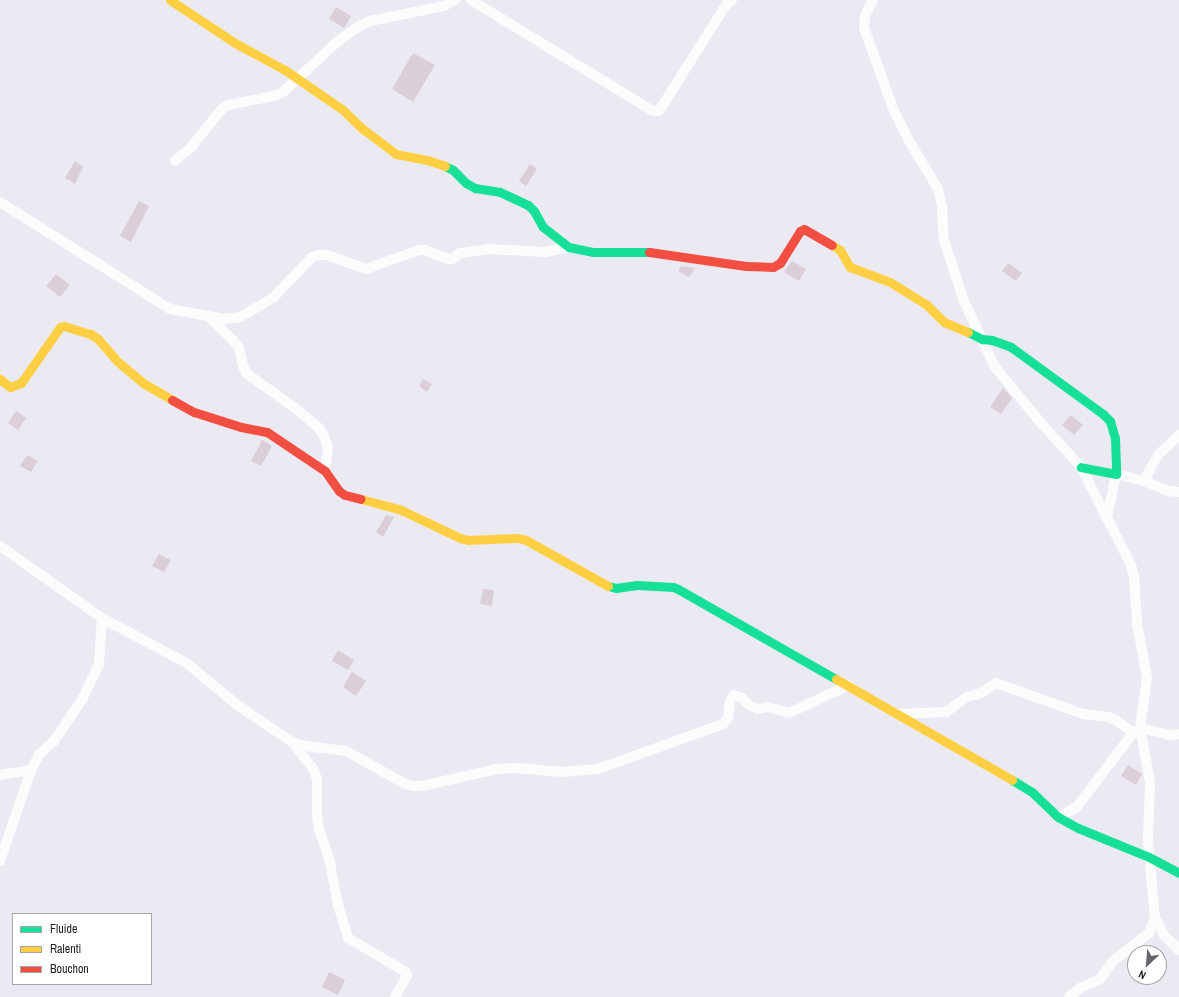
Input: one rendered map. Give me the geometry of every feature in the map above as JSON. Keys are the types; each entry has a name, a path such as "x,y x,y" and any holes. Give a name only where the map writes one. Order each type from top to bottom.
{"street":[{"path":"174,161 192,146 222,109 228,105 282,93 298,80 337,42 356,28 370,21 444,6 455,0"},
{"path":"471,0 653,111 658,111 662,108 726,5 732,0"},
{"path":"174,1 235,43 285,70 343,110 363,129 396,154 427,160 443,165 453,170 471,186 500,192 528,205 534,211 543,227 569,247"},
{"path":"870,2 865,16 864,28 892,106 910,144 938,189 942,208 944,240 963,299 996,367 1006,382 1081,467 1131,565 1134,576 1137,622 1147,678 1137,731 1150,782 1149,857 1155,918 1164,935 1179,950"},
{"path":"0,202 170,309 209,317 234,319 273,298 312,257 319,255 327,255 366,269 419,250 425,250 448,259 452,259 460,253 488,249 545,252 569,247 593,252 647,252 746,266 773,267 780,263 800,231 804,229 840,250 850,266 863,273 880,277 890,282 928,306 944,322 952,326 962,328 982,339 992,340 1011,347 1103,414 1110,421 1115,438 1116,474 1107,518"},
{"path":"209,317 234,340 239,348 243,366 247,374 295,408 319,428 325,438 328,449 325,471"},
{"path":"0,379 10,387 21,383 60,327 64,326 91,334 98,339 117,361 143,383 194,412 241,427 267,432 325,471 339,491 345,495 399,509 460,538 468,540 518,538 526,540 609,587 616,588 637,585 673,587 678,589 899,714 1032,792 1058,817 1078,828 1149,857 1179,872"},
{"path":"1144,481 1158,455 1179,435"},
{"path":"1081,467 1144,481 1179,492"},
{"path":"0,546 102,618 188,664 236,704 292,742 305,746 346,751 405,784 414,786 422,786 497,768 580,772 598,769 723,724 728,718 730,701 734,695 742,698 754,708 758,709 767,707 789,713 848,685"},
{"path":"0,860 31,770 39,755 54,741 83,698 99,664 102,618"},
{"path":"899,714 946,712 967,697 981,693 996,683 1083,714 1108,717 1137,731 1170,735 1179,734"},
{"path":"1058,817 1076,808 1137,731"},
{"path":"292,742 314,770 317,779 317,815 319,830 329,858 340,912 348,938 406,972 407,976 395,997"},
{"path":"0,775 31,770"},
{"path":"1076,808 1078,828"},
{"path":"1069,997 1080,988 1100,979 1113,961 1149,933 1155,918"},
{"path":"1149,933 1164,935"}],"building":[{"path":"336,7 351,16 344,28 329,19"},
{"path":"413,53 435,65 413,102 392,89"},
{"path":"75,161 83,167 75,184 65,178"},
{"path":"530,164 537,169 526,186 519,181"},
{"path":"139,201 149,206 131,242 120,236"},
{"path":"792,261 806,269 799,281 784,272"},
{"path":"1008,263 1022,273 1016,281 1002,271"},
{"path":"681,266 695,268 689,277 678,271"},
{"path":"56,274 70,285 60,297 46,286"},
{"path":"423,379 432,384 427,392 419,386"},
{"path":"1003,388 1012,398 1001,414 990,407"},
{"path":"16,411 26,418 18,430 8,423"},
{"path":"1071,415 1083,425 1074,435 1062,425"},
{"path":"262,440 272,446 261,466 251,461"},
{"path":"27,455 38,461 31,472 20,466"},
{"path":"386,515 394,517 383,537 376,532"},
{"path":"159,554 171,560 164,572 152,566"},
{"path":"483,589 494,590 492,606 480,604"},
{"path":"338,650 354,660 348,670 332,661"},
{"path":"352,672 366,681 356,696 343,687"},
{"path":"1128,765 1142,774 1136,785 1121,776"},
{"path":"329,972 345,980 338,995 322,987"}],"traffic: fast":[{"path":"445,166 453,170 466,183 475,188 500,192 528,205 534,211 543,227 569,247 593,252 649,252"},
{"path":"968,332 982,339 992,340 1011,347 1103,414 1110,421 1115,438 1116,474 1081,467"},
{"path":"608,586 616,588 637,585 673,587 678,589 836,679"},
{"path":"1012,780 1032,792 1058,817 1078,828 1149,857 1179,873"}],"traffic: slow":[{"path":"170,0 235,43 285,70 343,110 363,129 396,154 427,160 445,166"},
{"path":"832,245 840,250 850,267 890,282 927,305 944,322 968,332"},
{"path":"0,379 10,387 21,383 60,327 64,326 91,334 98,339 117,361 143,383 172,400"},
{"path":"361,499 399,509 460,538 468,540 518,538 526,540 608,586"},
{"path":"836,679 1012,780"}],"traffic: jam":[{"path":"649,252 746,266 773,267 780,263 800,231 804,229 832,245"},
{"path":"172,400 194,412 241,427 267,432 325,471 339,491 345,495 361,499"}]}
